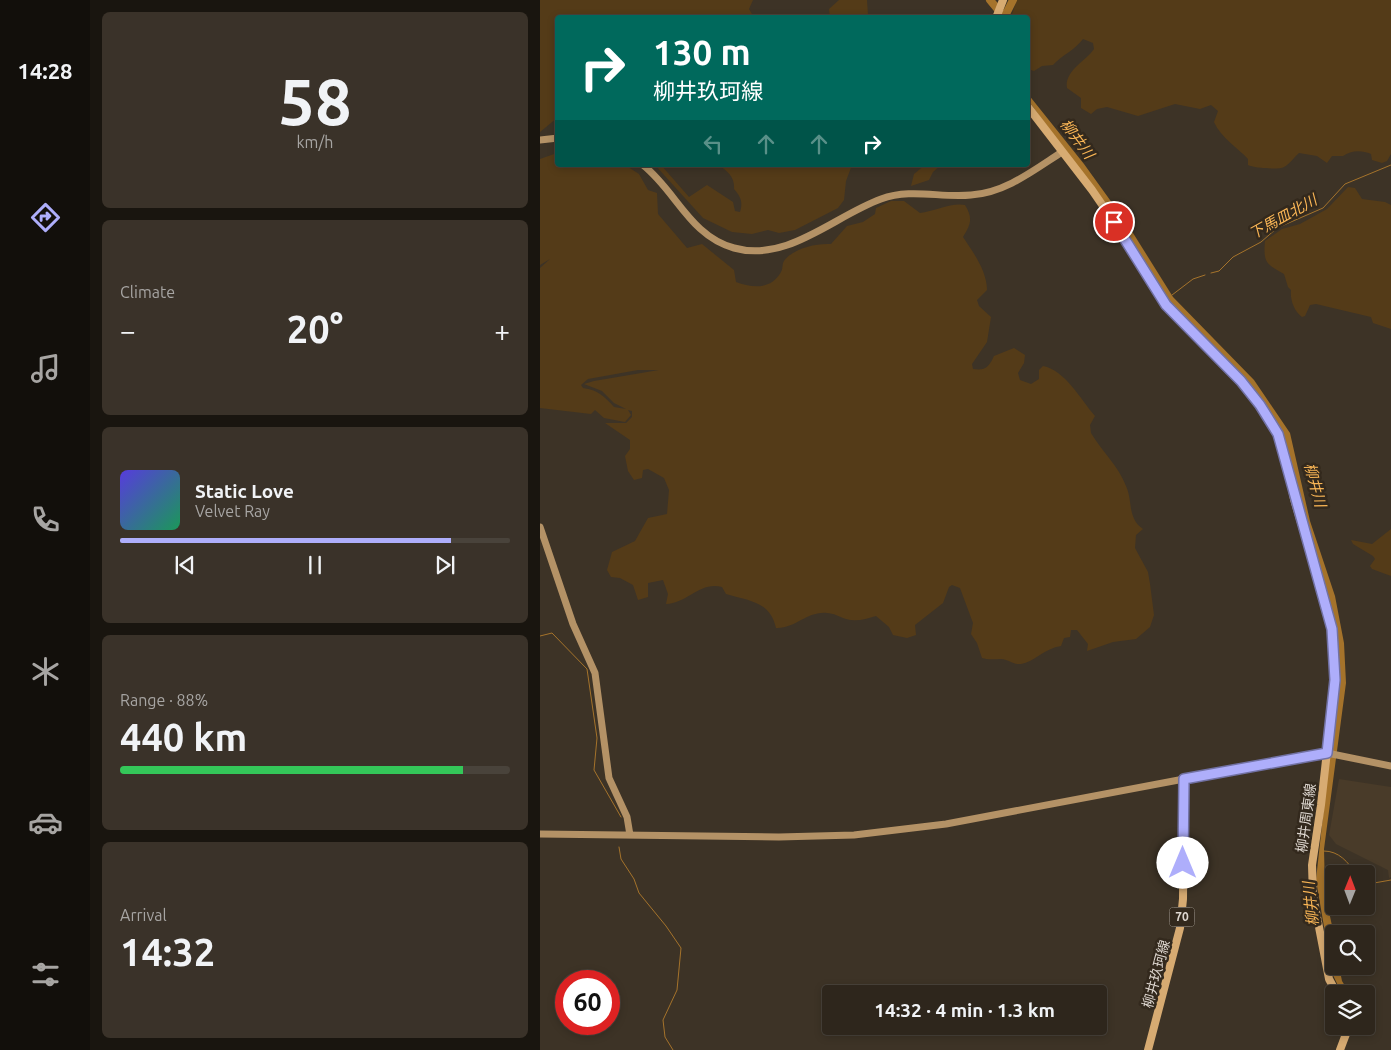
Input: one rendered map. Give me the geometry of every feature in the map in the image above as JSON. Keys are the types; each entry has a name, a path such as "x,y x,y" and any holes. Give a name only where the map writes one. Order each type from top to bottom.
{"main road":[{"name":"柳井周東線","path":"1030,110 1125,238 1166,305 1241,381 1260,405 1278,434 1332,629 1335,680 1329,753 1313,856 1312,881 1329,979 1332,985"},
{"path":"1184,779 1329,753"},
{"name":"柳井玖珂線","path":"1148,1050 1180,928 1183,898 1184,779"},
{"path":"1340,1050 1346,1035"}],"street":[{"path":"540,140 555,138"},
{"path":"645,167 705,234 733,248 762,251 788,244 892,195 918,192 969,195 997,190 1062,152"},
{"path":"540,527 571,618 595,673 608,773 612,789 627,817 630,835"},
{"path":"1329,753 1391,766"},
{"path":"540,834 565,836 779,837 854,835 946,824 1184,779"}],"shaded area":[{"path":"540,0 753,0 749,9 754,15 555,15 555,120 540,132"},
{"path":"839,0 867,0 868,15 830,15 829,9"},
{"path":"1017,0 1391,0 1391,154 1387,161 1382,163 1372,160 1371,154 1357,151 1343,156 1332,156 1327,163 1317,156 1299,153 1284,167 1261,168 1248,165 1248,159 1217,128 1214,122 1218,111 1211,105 1200,109 1175,104 1138,116 1107,107 1097,109 1091,114 1081,108 1081,98 1067,88 1067,82 1072,71 1094,49 1093,43 1083,39 1053,65 1042,66 1034,71 1030,70 1030,15 1012,15"},
{"path":"1030,96 1084,164 1128,225 1173,297 1254,380 1290,433 1310,521 1335,596 1344,643 1346,683 1324,849 1325,915 1330,915 1332,925 1325,925 1325,932 1316,880 1338,678 1336,630 1311,547 1286,445 1271,417 1245,381 1169,302 1135,247 1030,103"},
{"path":"555,154 555,167 628,167 639,174 648,190 657,193 658,214 687,248 702,244 734,270 736,282 748,286 767,285 777,278 788,256 799,250 819,244 831,244 847,226 863,222 875,214 876,208 891,201 904,201 920,213 960,204 965,205 970,221 963,237 979,262 985,276 987,290 977,300 979,306 991,317 987,342 972,364 973,369 986,367 994,356 1014,348 1025,355 1024,363 1018,373 1020,380 1031,384 1039,379 1039,370 1043,366 1051,369 1065,379 1095,416 1090,425 1091,433 1123,478 1128,492 1132,515 1143,529 1136,535 1135,548 1148,572 1154,615 1150,627 1136,639 1113,642 1087,651 1088,644 1077,630 1071,630 1070,637 1064,638 1061,646 1050,649 1026,663 1018,664 1004,659 982,658 977,643 971,634 973,623 960,588 952,585 949,587 943,603 915,625 916,635 907,638 893,635 889,627 876,616 854,620 820,613 789,626 776,628 769,612 764,607 726,594 722,587 714,586 700,589 681,600 666,604 668,594 663,580 648,583 648,597 638,600 633,585 620,578 611,577 607,570 612,552 635,541 648,518 667,514 669,490 664,478 648,469 643,470 642,478 634,480 628,471 625,456 630,449 630,440 605,423 626,423 632,417 632,411 628,410 631,415 625,422 604,418 595,410 591,414 540,408 540,268 550,259 540,265 540,159","holes":["638,370 659,370 584,384 602,391 614,403 626,409 614,407 600,394 583,388 581,385 588,379"]},
{"path":"657,167 663,167 689,197 707,185 733,202 735,211 740,212 741,200 734,189 732,178 722,167 851,167 846,181 844,200 838,208 795,230 779,233 768,230 752,234 732,232 703,218"},
{"path":"923,167 939,167 933,172 929,180 911,186 914,174"},
{"path":"1348,187 1355,188 1362,199 1385,202 1391,205 1391,329 1373,323 1371,317 1316,304 1310,305 1305,316 1302,317 1293,305 1291,290 1288,287 1284,274 1270,265 1266,259 1265,241 1282,229 1300,224 1327,209"},
{"path":"1391,529 1391,576 1372,569 1370,566 1375,559 1373,556 1353,544 1351,540 1372,544"},
{"path":"1339,779 1391,787 1391,877 1389,878 1388,870 1336,844 1329,835"},
{"path":"1333,975 1341,975 1344,985 1338,985"}],"waterway":[{"path":"990,0 1002,15"},
{"name":"柳井川","path":"1006,15 1013,0"},
{"name":"下馬皿北川","path":"1211,273 1219,271 1233,257 1261,242 1277,228 1323,208 1345,184 1391,165"},
{"name":"下馬皿北川","path":"1172,295 1193,279 1205,275"},
{"path":"540,636 552,633 587,669 597,738 594,770 621,817"},
{"path":"619,847 621,859 634,879 639,893 681,948 677,990 663,1020 665,1037 673,1050"},
{"path":"1324,851 1339,855 1350,865"},
{"path":"1375,883 1391,880"}],"route":[{"path":"1114,222 1166,305 1241,381 1260,405 1278,434 1294,499 1330,621 1333,641 1335,680 1327,753 1317,753 1184,779 1183,863"}]}
